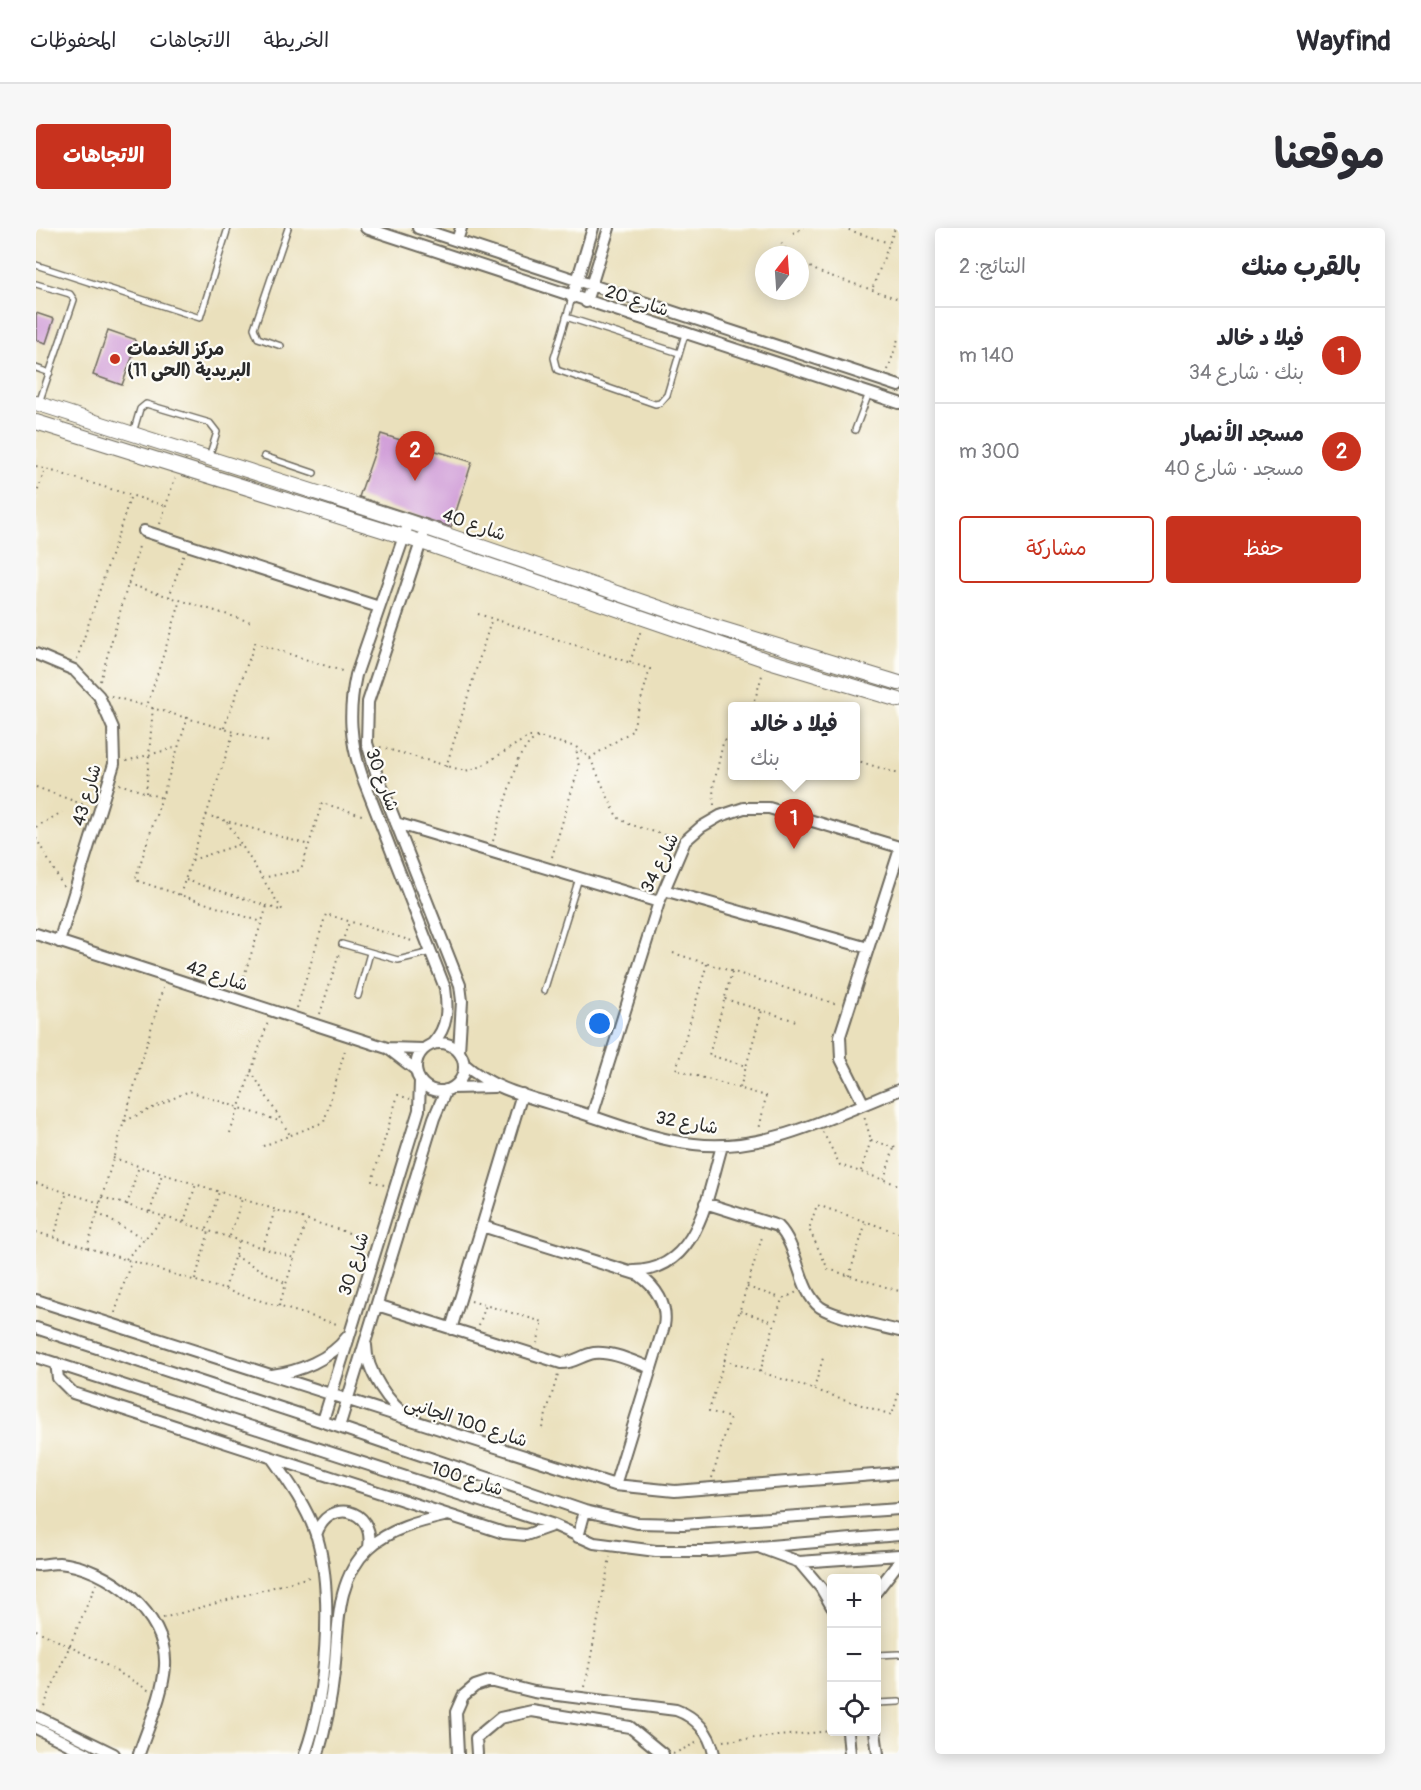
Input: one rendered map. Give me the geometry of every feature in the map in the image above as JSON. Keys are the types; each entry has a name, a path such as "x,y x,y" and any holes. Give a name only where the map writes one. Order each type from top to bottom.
{"street":[{"name":"شارع 20","path":"366,228 899,403"},
{"name":"شارع 20","path":"418,228 899,386"},
{"path":"444,254 461,228"},
{"path":"572,297 592,228"},
{"path":"586,302 609,228"},
{"name":"شارع 40","path":"37,404 426,527 719,628 899,683"},
{"name":"شارع 40","path":"36,422 179,464 421,542 766,660 899,700"},
{"name":"شارع 30","path":"409,522 356,675 350,700 349,726 353,752 431,952 447,1001 444,1027 428,1046"},
{"name":"شارع 30","path":"426,527 368,702 368,743 376,772 460,985 462,1000 459,1052"},
{"path":"144,531 379,608"},
{"path":"392,568 403,566 410,574"},
{"name":"شارع 43","path":"36,654 74,670 99,696 113,728 114,764 59,942"},
{"name":"شارع 34","path":"592,1116 659,902 685,841 701,826 720,816 744,808 769,808 899,848"},
{"path":"396,823 659,902"},
{"path":"862,1104 841,1059 839,1048 849,1008 899,852"},
{"path":"664,890 868,948"},
{"name":"شارع 42","path":"36,934 387,1048 416,1070"},
{"path":"448,1044 459,1052 464,1064 461,1079 449,1089 433,1090 420,1081 416,1070 417,1058 428,1046 448,1044"},
{"name":"شارع 42","path":"387,1048 428,1046"},
{"name":"شارع 32","path":"464,1064 476,1074 503,1089"},
{"name":"شارع 30","path":"323,1421 421,1102 420,1081"},
{"name":"شارع 32","path":"449,1089 485,1086 503,1089 665,1138 722,1146 762,1141 899,1090"},
{"name":"شارع 30","path":"339,1427 434,1118 449,1089"},
{"path":"451,1329 522,1094"},
{"path":"630,1271 659,1266 685,1249 693,1238 722,1146"},
{"path":"705,1203 767,1222 786,1234 808,1288 815,1302 822,1309 899,1331"},
{"path":"482,1226 630,1271 648,1281 665,1308 664,1326 615,1485"},
{"name":"شارع 100 الجانبى","path":"36,1300 615,1485 675,1491 899,1473"},
{"path":"377,1305 561,1363 578,1361 589,1354 605,1353 651,1368"},
{"name":"شارع 100","path":"36,1328 323,1421 585,1511 637,1523 683,1524 899,1509"},
{"path":"267,1375 293,1370 326,1356 336,1349 351,1329"},
{"path":"366,1339 368,1360 387,1395 407,1416 419,1424"},
{"name":"شارع 100","path":"36,1357 554,1525 579,1537 612,1546 684,1551 899,1535"},
{"path":"56,1363 62,1384 73,1393 448,1515 515,1534 537,1533 554,1525"},
{"path":"272,1457 292,1488 316,1535 322,1565 329,1669 328,1718 318,1754"},
{"path":"579,1537 585,1511"},
{"path":"304,1754 329,1669 343,1594 353,1569 369,1547 371,1538 364,1522 349,1512 332,1514 324,1519 316,1535"},
{"path":"369,1547 398,1530 448,1515"},
{"path":"758,1547 799,1562 899,1554"},
{"path":"799,1562 827,1599"},
{"path":"881,1585 899,1562"},
{"path":"36,1565 59,1563 99,1576 131,1594 151,1620 161,1640 165,1665 159,1696 139,1754"},
{"path":"458,1754 456,1712 463,1696 475,1686 490,1681 534,1692 676,1710 688,1714 711,1744"},
{"path":"532,1711 534,1692"},
{"path":"630,1727 632,1705"},
{"path":"458,1739 476,1738 500,1718 532,1711 630,1727 663,1754"},
{"path":"37,1720 88,1754"},
{"path":"37,1720 114,1754"},
{"path":"848,1736 850,1754"},
{"path":"876,1736 878,1754"},
{"path":"476,1738 477,1754"}],"lane":[{"path":"36,265 200,318 228,228"},
{"path":"280,346 258,338 254,328 288,228"},
{"path":"36,284 70,294 74,300 50,373 37,404"},
{"path":"572,297 554,358 557,370 655,404 664,400 685,334"},
{"path":"566,317 679,353"},
{"path":"36,368 50,373"},
{"path":"855,430 869,393"},
{"path":"133,433 140,409 146,404 210,423 216,432 209,457"},
{"path":"264,456 314,473"},
{"path":"286,482 291,465"},
{"path":"544,991 579,878"},
{"path":"342,944 398,960 431,952"},
{"path":"358,996 370,953"},
{"path":"881,1655 899,1654"},
{"path":"881,1703 899,1702"}],"path":[{"path":"793,233 804,228"},
{"path":"845,228 889,243"},
{"path":"872,288 895,228"},
{"path":"809,266 819,272 899,299"},
{"path":"884,381 899,336"},
{"path":"156,535 179,464"},
{"path":"36,466 166,506"},
{"path":"36,496 45,469"},
{"path":"74,670 131,495"},
{"path":"144,531 102,665 99,696 120,697 148,704 269,742"},
{"path":"169,597 187,545"},
{"path":"128,584 251,622"},
{"path":"148,704 181,600"},
{"path":"478,614 650,669 632,731 590,758"},
{"path":"446,766 492,618"},
{"path":"630,663 645,619"},
{"path":"224,728 255,643 356,675"},
{"path":"754,702 766,660"},
{"path":"146,793 153,706"},
{"path":"188,717 135,880 262,922"},
{"path":"180,895 234,731"},
{"path":"368,743 465,771 473,770 528,737 539,737 576,747 590,758 617,817 629,824 685,841"},
{"path":"490,851 522,749 539,737"},
{"path":"720,816 713,798 713,788 724,740 728,740"},
{"path":"114,764 178,747"},
{"path":"548,869 579,767 576,747"},
{"path":"860,762 899,774"},
{"path":"109,781 162,798"},
{"path":"36,788 100,811"},
{"path":"262,878 301,870 322,803 379,821"},
{"path":"36,827 62,812"},
{"path":"206,815 309,845"},
{"path":"185,880 283,911 226,821"},
{"path":"36,838 72,901"},
{"path":"191,860 241,844"},
{"path":"237,1000 267,906"},
{"path":"317,1026 349,921"},
{"path":"673,953 849,1008"},
{"path":"707,964 676,1070 766,1096 758,1126 762,1141"},
{"path":"732,972 709,1055 746,1066"},
{"path":"87,1248 166,977"},
{"path":"725,999 796,1021"},
{"path":"740,1088 762,1010"},
{"path":"230,1133 271,1011"},
{"path":"263,1146 324,1122 349,1036"},
{"path":"251,1071 290,1135"},
{"path":"124,1121 189,1091 282,1122"},
{"path":"395,1189 372,1181 398,1095 421,1102"},
{"path":"861,1172 871,1140 862,1104"},
{"path":"818,1121 840,1164 899,1185"},
{"path":"871,1140 899,1149"},
{"path":"884,1180 894,1148"},
{"path":"114,1158 378,1243"},
{"path":"127,1205 139,1166"},
{"path":"150,1212 162,1174"},
{"path":"36,1182 100,1203"},
{"path":"184,1223 196,1184"},
{"path":"54,1237 67,1192"},
{"path":"195,1281 219,1192"},
{"path":"102,1197 294,1258"},
{"path":"230,1237 242,1199"},
{"path":"899,1233 817,1205 810,1229 828,1269 899,1291"},
{"path":"263,1248 276,1210"},
{"path":"97,1213 145,1239"},
{"path":"126,1259 165,1217"},
{"path":"279,1306 306,1220"},
{"path":"709,1489 730,1418 709,1411 767,1222"},
{"path":"849,1276 866,1222"},
{"path":"36,1232 351,1329"},
{"path":"225,1290 239,1240"},
{"path":"235,1256 286,1283"},
{"path":"111,1324 131,1261"},
{"path":"747,1287 782,1299 808,1288"},
{"path":"460,1297 543,1322 533,1354"},
{"path":"760,1372 782,1299"},
{"path":"476,1336 486,1305"},
{"path":"740,1311 775,1322"},
{"path":"814,1389 823,1358"},
{"path":"724,1360 892,1415 899,1392"},
{"path":"542,1428 561,1363"},
{"path":"583,1699 612,1546"},
{"path":"151,1620 308,1579 322,1565"},
{"path":"37,1720 99,1576"},
{"path":"36,1630 70,1646 159,1696"},
{"path":"673,1754 711,1744 827,1731"}],"building":[{"path":"36,313 54,319 46,343 36,340"},
{"name":"مركز الخدمات البريدية (الحى 11)","path":"108,330 134,339 137,344 122,385 93,375"},
{"path":"381,434 472,462 451,527 359,497"}],"place":[{"name":"مركز الخدمات البريدية (الحى 11)","path":"115,359"},
{"name":"مسجد الأنصار","path":"415,481"},
{"name":"فيلا د خالد","path":"794,849"}]}
